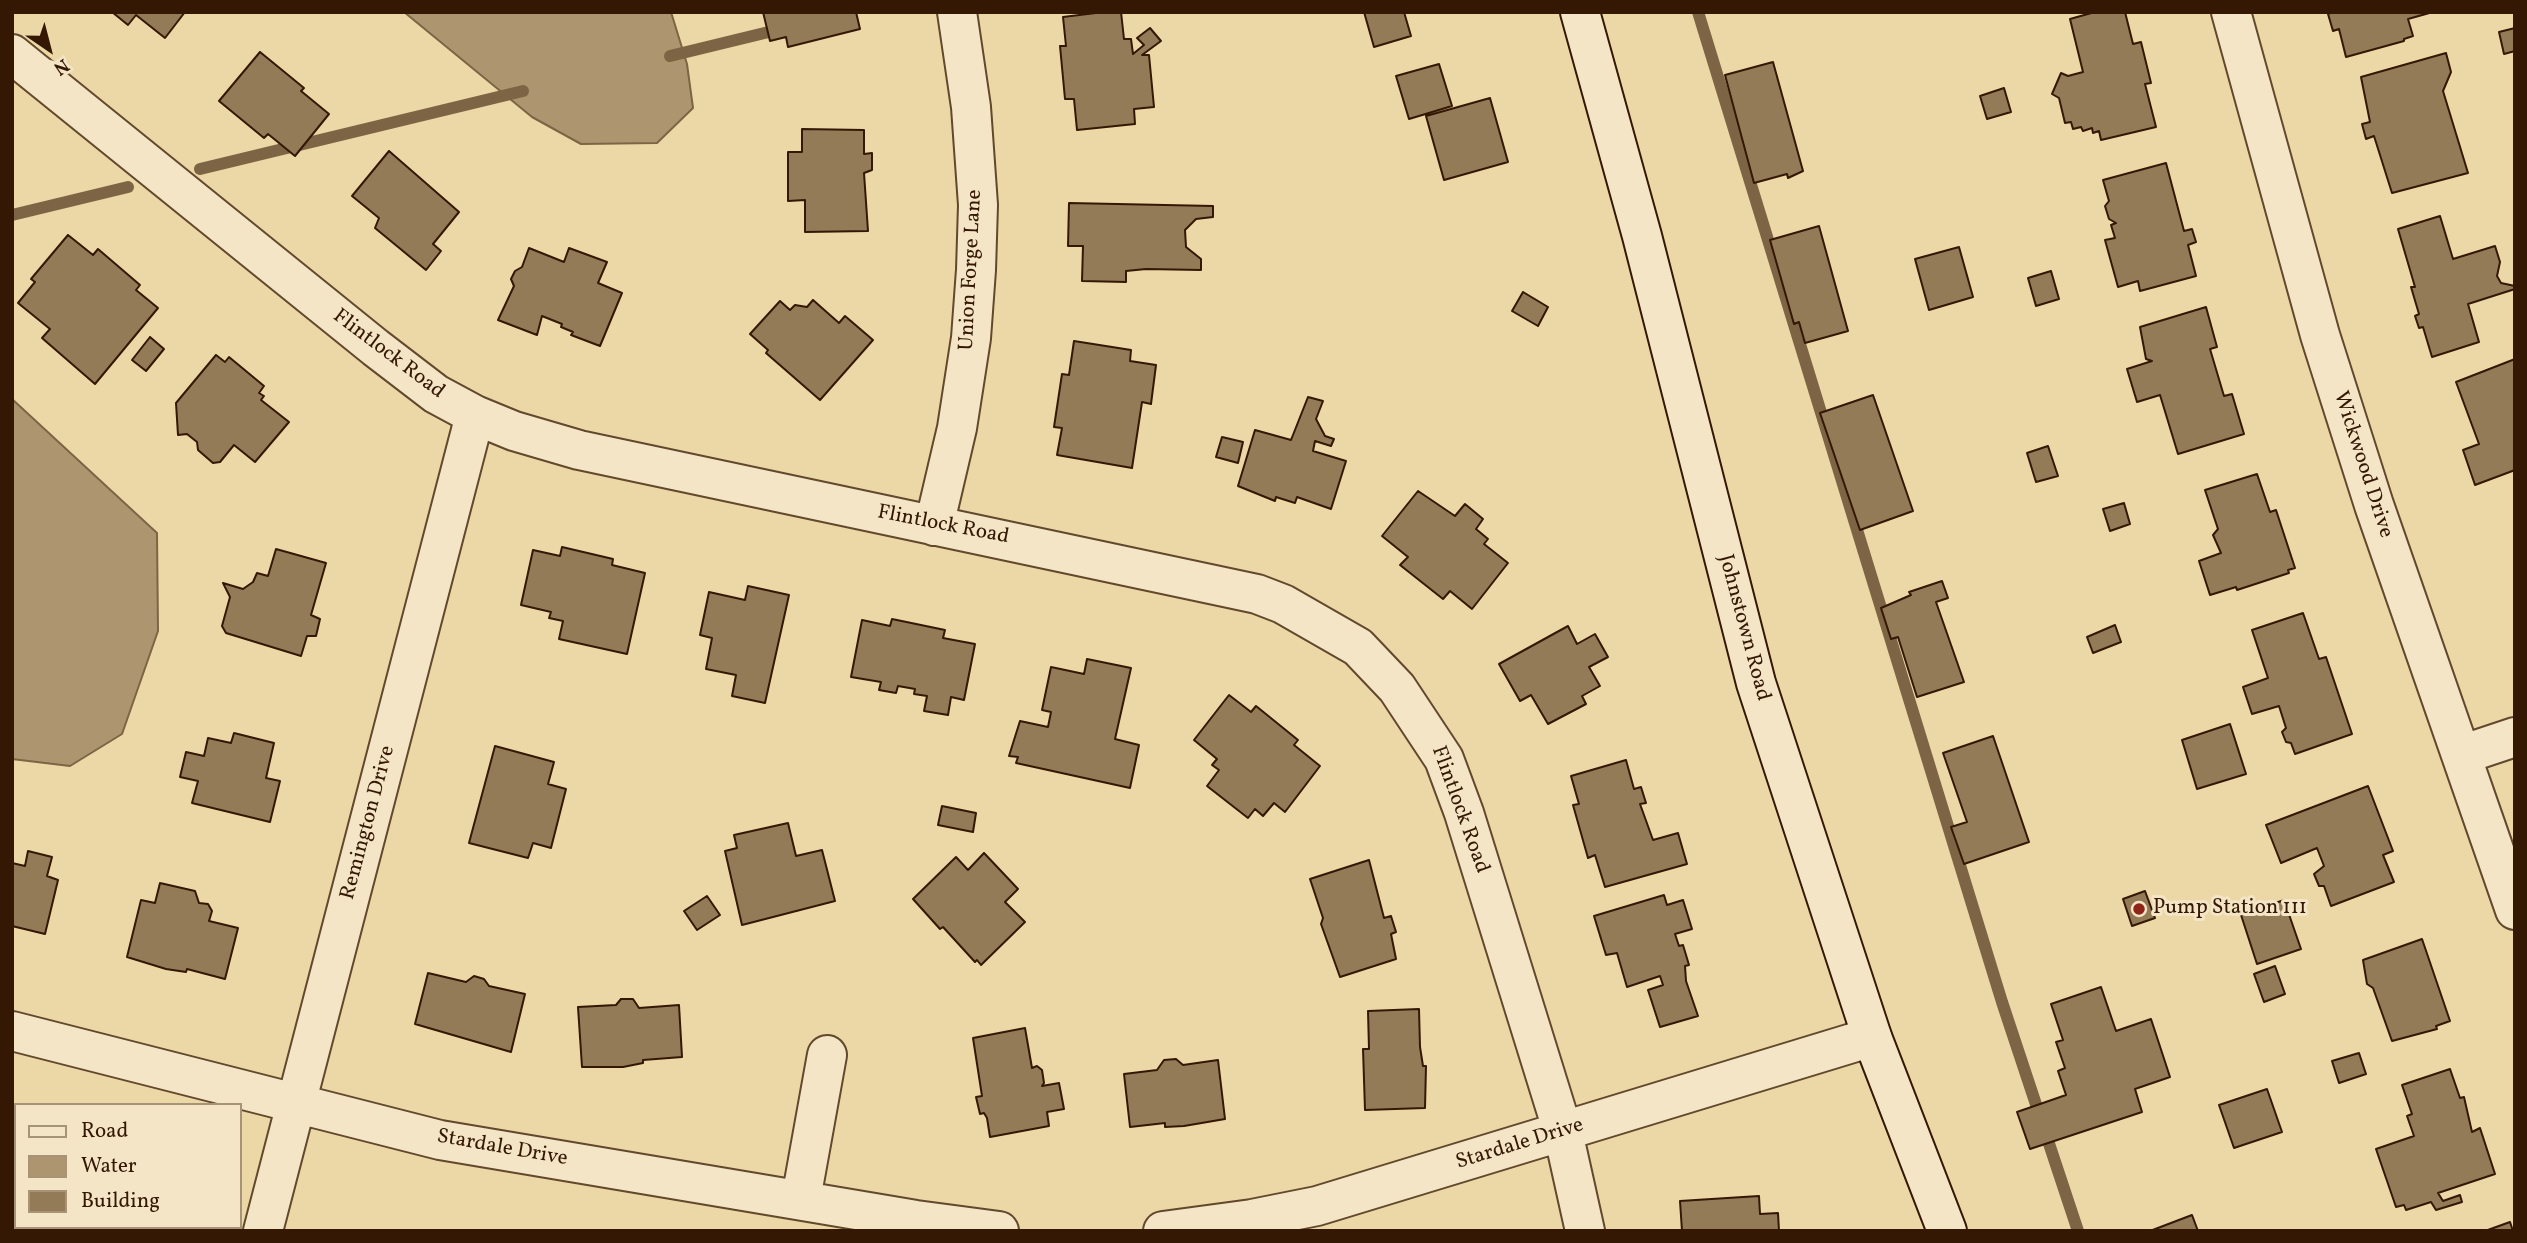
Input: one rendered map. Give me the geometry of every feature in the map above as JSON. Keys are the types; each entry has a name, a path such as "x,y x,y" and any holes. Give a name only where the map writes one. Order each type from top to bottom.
{"street":[{"name":"Union Forge Lane","path":"934,526 957,428 971,338 976,270 978,205 971,107 957,12"},
{"name":"Johnstown Road","path":"1580,12 1642,236 1756,683 1872,1037 1947,1231"},
{"name":"Wickwood Drive","path":"2231,12 2320,335 2374,505 2515,910"},
{"name":"Flintlock Road","path":"12,54 376,348 436,394 475,415 514,432 579,450 1257,594 1303,615 1358,647 1397,688 1444,759 1464,813 1563,1132 1585,1231"},
{"name":"Remington Drive","path":"263,1231 475,415"},
{"path":"2460,755 2515,737"},
{"name":"Stardale Drive","path":"12,1031 440,1140 916,1220 999,1231"},
{"name":"Stardale Drive","path":"1163,1231 1252,1219 1317,1206 1872,1037"},
{"path":"802,1199 827,1055"}],"water":[{"path":"404,12 671,12 687,64 693,108 657,143 581,144 532,117"},
{"path":"12,399 157,533 158,631 122,734 70,766 12,759"}],"building":[{"path":"112,12 185,12 165,38 136,15 128,25"},
{"path":"763,12 856,12 860,29 788,47 786,37 770,41"},
{"path":"1121,12 1124,39 1131,39 1133,54 1144,45 1137,38 1150,28 1161,41 1142,55 1149,55 1154,107 1134,109 1135,124 1077,130 1074,99 1065,99 1060,46 1066,46 1063,17"},
{"path":"1364,12 1404,12 1411,36 1374,47"},
{"path":"2095,12 2125,12 2133,44 2141,42 2151,83 2145,84 2156,127 2101,140 2099,131 2093,133 2092,128 2083,131 2081,127 2073,129 2071,122 2065,123 2059,98 2052,94 2061,73 2068,76 2083,72 2070,19"},
{"path":"2433,12 2408,19 2413,36 2404,41 2346,57 2339,29 2333,31 2328,14"},
{"path":"2515,28 2515,51 2504,54 2499,32"},
{"path":"260,52 304,88 301,91 329,114 295,156 268,134 264,138 219,101"},
{"path":"2446,53 2451,72 2443,91 2468,173 2392,193 2374,136 2366,139 2362,124 2370,122 2361,77"},
{"path":"1773,62 1803,171 1788,178 1787,174 1754,183 1725,75"},
{"path":"1439,64 1452,106 1409,119 1396,76"},
{"path":"2004,88 2011,112 1987,119 1980,96"},
{"path":"1490,98 1508,162 1444,180 1426,116"},
{"path":"802,129 864,130 864,154 872,153 872,170 864,173 868,231 805,232 805,200 788,201 788,152 802,152"},
{"path":"389,151 459,212 433,244 441,251 426,270 375,228 379,218 352,196"},
{"path":"2166,163 2184,231 2192,229 2196,242 2188,245 2196,276 2140,291 2138,281 2118,287 2105,240 2115,238 2111,225 2116,223 2109,219 2105,206 2109,201 2103,180"},
{"path":"1069,203 1213,206 1213,217 1196,219 1185,230 1186,247 1201,259 1201,270 1146,269 1126,271 1126,282 1082,281 1083,246 1068,246"},
{"path":"2440,216 2453,259 2495,246 2500,262 2497,276 2501,283 2515,286 2515,289 2468,304 2479,342 2432,357 2423,327 2419,328 2415,316 2419,314 2411,287 2415,287 2398,229"},
{"path":"1819,226 1848,331 1805,343 1799,322 1794,324 1770,240"},
{"path":"68,235 93,255 98,249 140,285 136,290 158,308 95,384 42,338 50,329 18,303 35,282 31,279"},
{"path":"1959,247 1973,297 1929,310 1915,259"},
{"path":"529,248 564,262 569,248 607,262 598,283 622,293 600,346 571,335 573,332 561,327 562,324 542,316 537,335 498,320 514,286 511,279 515,271 522,267"},
{"path":"2051,271 2059,299 2036,306 2028,278"},
{"path":"1523,292 1548,307 1538,326 1512,311"},
{"path":"813,300 839,323 845,316 873,340 820,400 766,353 768,350 750,334 780,301 790,310 795,305 807,307"},
{"path":"2206,307 2217,347 2210,349 2224,396 2232,394 2244,434 2178,454 2160,395 2137,402 2127,369 2152,361 2146,359 2140,327"},
{"path":"150,337 164,349 146,371 132,360"},
{"path":"1074,341 1131,350 1130,361 1156,365 1151,404 1142,402 1132,468 1057,455 1062,428 1054,427 1062,374 1069,375"},
{"path":"216,355 225,362 229,357 264,386 259,393 264,396 261,400 289,422 255,462 234,445 220,462 213,463 198,450 197,442 187,434 178,435 176,403"},
{"path":"2515,359 2515,470 2475,485 2463,450 2479,444 2456,382"},
{"path":"1873,395 1913,511 1860,530 1820,413"},
{"path":"1308,397 1323,401 1316,419 1325,436 1334,439 1331,446 1315,441 1313,451 1346,461 1331,509 1297,497 1295,503 1276,497 1275,501 1238,486 1255,430 1291,440"},
{"path":"1222,437 1243,442 1238,463 1216,457"},
{"path":"2048,446 2058,476 2036,482 2027,453"},
{"path":"2257,474 2270,512 2276,510 2295,568 2288,570 2289,573 2237,590 2236,587 2210,595 2199,561 2221,553 2213,535 2218,529 2205,490"},
{"path":"1418,491 1455,516 1465,504 1483,519 1476,529 1488,539 1484,544 1508,563 1472,609 1450,591 1443,599 1400,565 1408,557 1382,536"},
{"path":"2124,503 2130,524 2110,531 2103,509"},
{"path":"562,547 613,559 612,565 645,573 627,654 559,639 563,621 549,618 551,612 521,605 533,550 560,556"},
{"path":"276,549 326,563 311,615 320,619 316,636 307,636 301,656 226,633 222,626 230,597 223,583 243,589 253,582 257,573 268,576"},
{"path":"1942,581 1948,598 1936,602 1964,682 1917,697 1898,637 1891,639 1881,608 1911,595 1909,592"},
{"path":"748,586 789,595 765,703 732,696 736,675 706,669 712,638 700,635 709,592 745,600"},
{"path":"2303,613 2319,659 2326,657 2352,734 2295,754 2291,743 2286,742 2282,732 2286,728 2279,706 2252,714 2243,687 2268,678 2252,630"},
{"path":"892,619 945,630 943,638 975,644 964,700 951,697 948,715 924,711 927,696 914,694 915,689 898,686 896,693 879,690 881,682 851,677 862,620 890,626"},
{"path":"2115,625 2121,642 2093,653 2087,637"},
{"path":"1568,626 1577,644 1595,634 1608,657 1589,667 1600,686 1582,696 1586,704 1548,724 1531,695 1520,701 1499,664"},
{"path":"1087,659 1131,668 1115,739 1139,745 1130,788 1016,763 1018,757 1009,756 1020,721 1048,727 1051,712 1042,710 1051,667 1084,674"},
{"path":"1229,695 1251,712 1256,706 1298,740 1294,745 1320,766 1285,812 1274,803 1263,816 1255,809 1248,818 1207,786 1219,770 1212,765 1217,759 1194,740"},
{"path":"2230,724 2246,774 2197,789 2182,740"},
{"path":"234,733 274,743 266,778 280,781 270,822 192,803 198,781 180,777 186,752 204,756 208,738 231,743"},
{"path":"1993,736 2029,842 1964,864 1951,827 1967,822 1943,753"},
{"path":"495,746 554,762 548,784 566,789 551,848 533,843 528,858 469,843"},
{"path":"1626,760 1634,789 1641,787 1646,803 1640,804 1653,840 1678,833 1687,864 1605,887 1595,855 1588,858 1573,805 1579,804 1571,776"},
{"path":"2368,786 2393,851 2383,855 2394,882 2331,906 2324,886 2319,886 2314,874 2324,866 2317,848 2281,863 2266,825"},
{"path":"942,806 976,813 973,832 938,825"},
{"path":"788,823 796,856 822,850 835,901 742,925 725,851 737,848 734,835"},
{"path":"28,851 52,857 47,876 58,880 45,934 12,926 12,863 25,866"},
{"path":"984,853 1018,889 1005,902 1025,922 981,965 977,960 975,962 943,927 940,929 913,899 956,857 968,870"},
{"path":"1369,860 1384,918 1391,916 1396,932 1391,934 1396,959 1340,977 1321,924 1323,918 1310,879"},
{"path":"160,883 195,891 199,903 208,904 212,911 209,921 238,928 225,979 187,969 186,972 166,969 127,957 141,900 155,903"},
{"name":"Pump Station 111","path":"2145,891 2155,918 2132,926 2123,899"},
{"path":"1664,895 1667,905 1683,900 1692,929 1675,934 1679,946 1683,945 1689,965 1685,966 1686,981 1698,1016 1660,1027 1648,990 1663,985 1660,976 1627,987 1617,953 1606,955 1594,916"},
{"path":"707,896 720,915 697,930 684,911"},
{"path":"2284,900 2301,949 2257,964 2241,915"},
{"path":"2422,939 2450,1021 2436,1026 2437,1029 2392,1041 2373,988 2367,984 2363,960"},
{"path":"2275,966 2285,994 2264,1002 2254,974"},
{"path":"428,973 466,982 474,976 484,979 489,986 525,994 511,1052 415,1024"},
{"path":"2101,987 2116,1031 2151,1019 2170,1077 2135,1089 2142,1112 2030,1149 2017,1112 2066,1095 2058,1071 2065,1068 2056,1042 2063,1040 2051,1004"},
{"path":"621,999 633,999 639,1008 679,1005 682,1057 643,1060 643,1063 623,1067 582,1067 578,1007 616,1005"},
{"path":"1419,1009 1420,1047 1423,1066 1426,1066 1425,1108 1365,1110 1363,1049 1369,1049 1368,1011"},
{"path":"1025,1028 1032,1068 1037,1066 1042,1070 1042,1086 1059,1083 1064,1109 1047,1112 1049,1126 990,1137 987,1118 984,1113 980,1114 976,1097 982,1096 973,1038"},
{"path":"2359,1053 2366,1074 2339,1083 2332,1061"},
{"path":"1176,1059 1183,1065 1218,1060 1225,1119 1184,1126 1165,1127 1165,1123 1130,1127 1124,1074 1157,1070 1164,1060"},
{"path":"2450,1069 2460,1098 2464,1097 2472,1132 2480,1128 2495,1174 2438,1193 2443,1201 2460,1195 2462,1202 2436,1210 2431,1202 2406,1210 2404,1205 2396,1207 2376,1149 2414,1136 2407,1116 2412,1114 2402,1085"},
{"path":"2267,1089 2282,1132 2234,1148 2219,1105"},
{"path":"12,1129 14,1186 12,1186"},
{"path":"1759,1196 1760,1214 1778,1213 1779,1231 1682,1231 1680,1201"},
{"path":"2192,1215 2198,1231 2150,1231"},
{"path":"2510,1222 2513,1231 2485,1231"},
{"path":"79,1229 146,1229 146,1231"}],"waterway":[{"path":"1698,12 2002,1002 2078,1231"},
{"path":"670,56 781,29"},
{"path":"200,169 523,91"},
{"path":"12,215 128,187"}],"place":[{"name":"Pump Station 111","path":"2139,909"}]}
